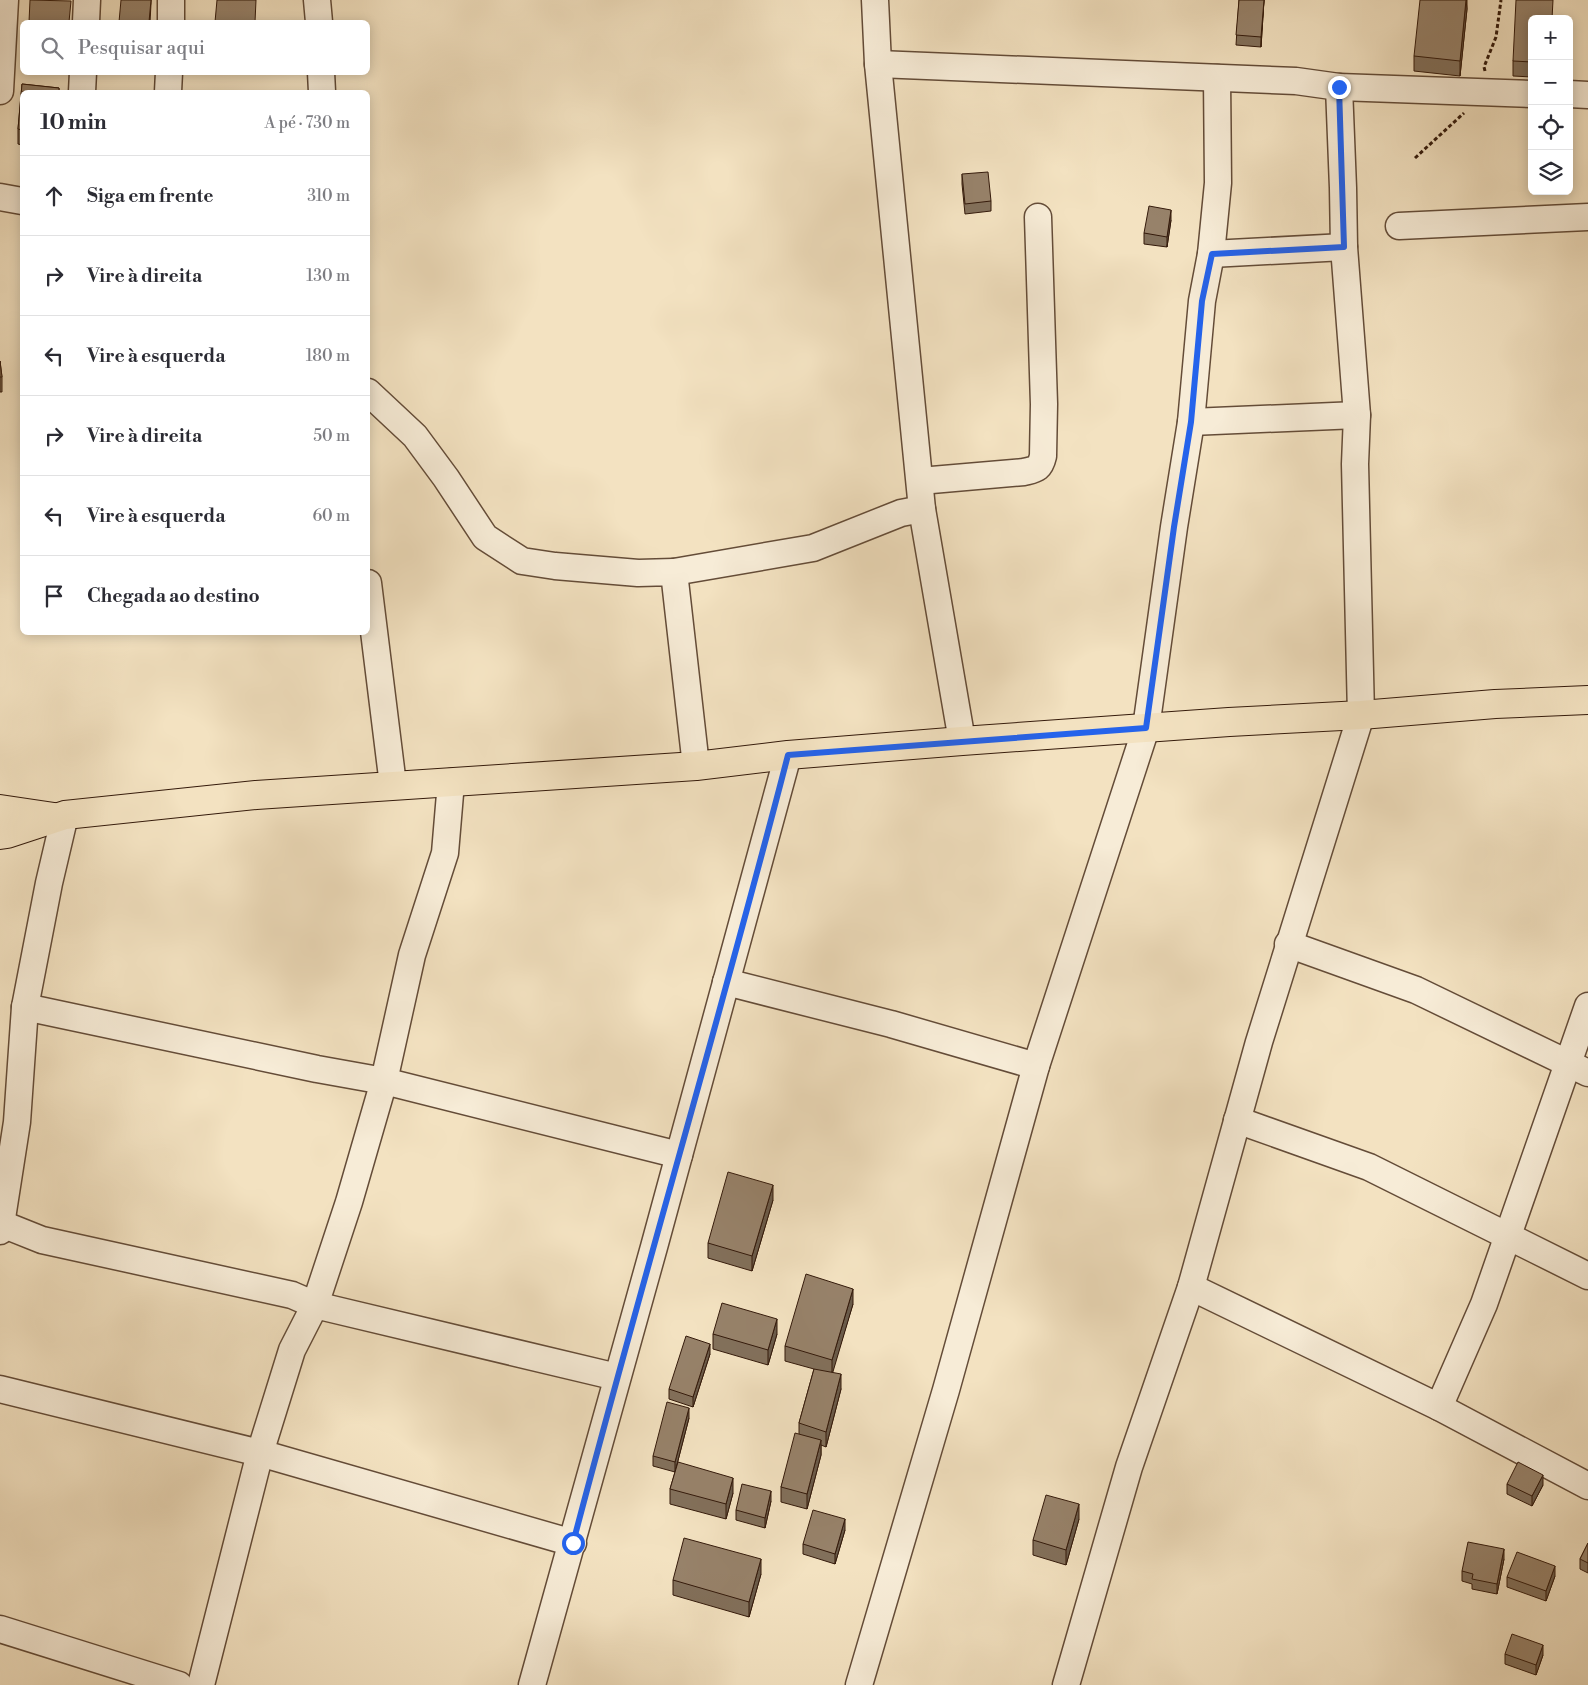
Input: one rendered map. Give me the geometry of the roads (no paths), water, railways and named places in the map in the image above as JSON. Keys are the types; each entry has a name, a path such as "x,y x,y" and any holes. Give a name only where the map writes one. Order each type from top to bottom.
{"main road":[{"path":"0,835 62,816 206,800 393,785 696,766 788,755 962,741 1229,722 1361,715 1495,704 1588,700"},
{"path":"0,809 62,816"}],"street":[{"path":"0,91 5,0"},
{"path":"86,20 87,0"},
{"path":"171,0 171,20"},
{"path":"318,0 319,20"},
{"path":"875,0 878,64 922,509 962,741"},
{"path":"878,64 1216,78 1296,82 1339,87 1528,94"},
{"path":"82,90 83,75"},
{"path":"168,90 169,75"},
{"path":"321,75 322,90"},
{"path":"859,1685 946,1390 1036,1066 1146,728 1191,422 1202,301 1212,254 1218,183 1216,78"},
{"path":"1066,1685 1129,1467 1191,1287 1236,1120 1288,944 1361,715 1355,464 1357,415 1344,247 1339,87"},
{"path":"1573,94 1588,95"},
{"path":"0,197 20,201"},
{"path":"1398,226 1588,216"},
{"path":"920,481 1024,472 1038,468 1042,464 1044,404 1038,217"},
{"path":"1212,254 1344,247"},
{"path":"370,394 415,436 446,478 485,538 522,561 555,566 638,572 674,572 813,548 901,513 922,509"},
{"path":"1191,422 1357,415"},
{"path":"674,572 696,766"},
{"path":"370,599 393,785"},
{"path":"532,1685 573,1543 788,755"},
{"path":"201,1685 260,1453 292,1350 315,1306 349,1202 384,1081 412,955 445,852 451,782"},
{"path":"62,816 24,1007 17,1122 1,1228 42,1240 292,1295 315,1306 617,1377"},
{"path":"1288,944 1416,990 1578,1069"},
{"path":"726,982 892,1024 1036,1066"},
{"path":"1439,1407 1484,1304 1508,1235 1578,1069 1588,1006"},
{"path":"24,1007 317,1069 384,1081 679,1154"},
{"path":"1236,1120 1368,1167 1588,1276"},
{"path":"1191,1287 1439,1407 1588,1486"},
{"path":"0,1389 260,1453 573,1543"},
{"path":"0,1629 179,1685"}]}
